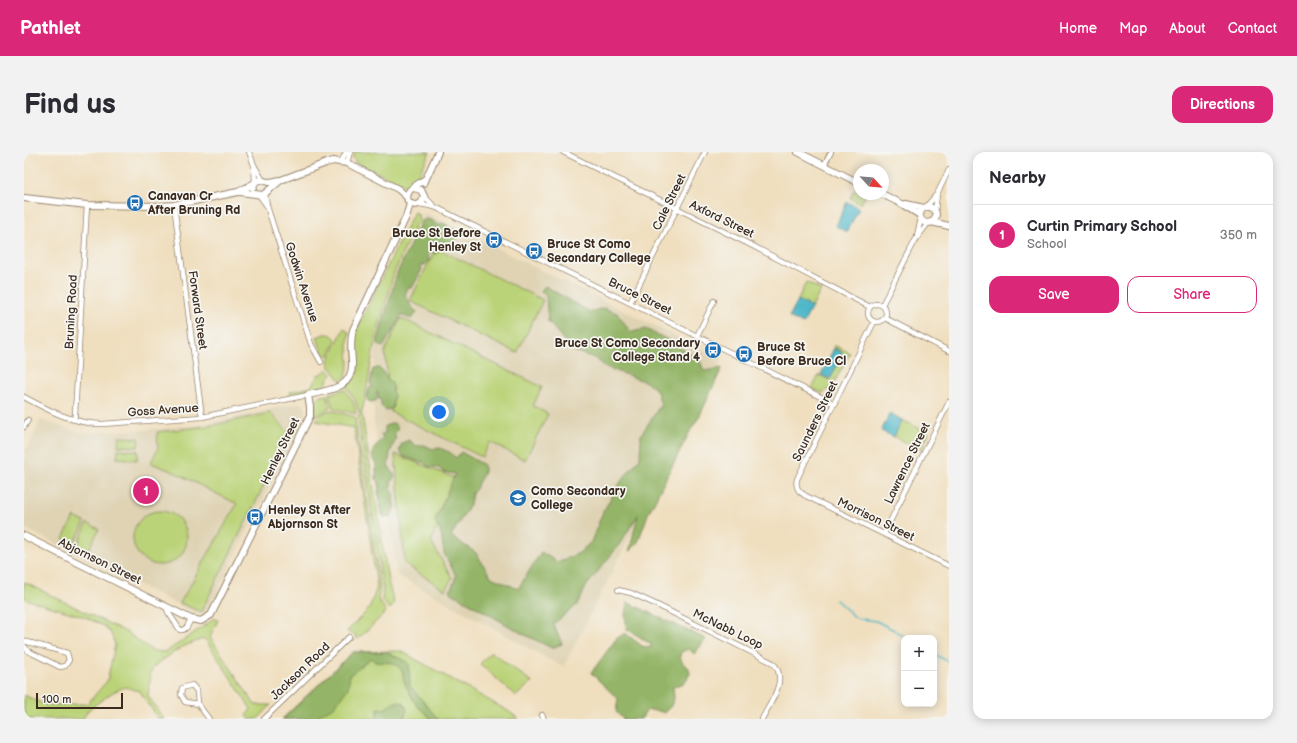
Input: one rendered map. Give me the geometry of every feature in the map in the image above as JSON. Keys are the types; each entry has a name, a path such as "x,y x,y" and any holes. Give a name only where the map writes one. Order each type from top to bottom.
{"street":[{"path":"249,152 254,165 265,180 262,193"},
{"path":"344,162 346,152"},
{"path":"344,162 350,152"},
{"path":"410,192 424,180 438,152"},
{"name":"Axford Street","path":"563,152 751,245 867,304 870,307"},
{"name":"Cale Street","path":"630,303 705,152"},
{"path":"798,152 853,180"},
{"path":"824,165 830,152"},
{"path":"24,198 88,206 174,205 238,192 262,193 281,180 326,162 344,162 398,189 410,192 419,188 424,194"},
{"path":"254,165 253,189 262,193"},
{"path":"916,239 921,211 937,194 949,170"},
{"path":"238,192 254,183 265,180 281,180"},
{"path":"308,395 340,386 349,378 352,366 352,330 406,217 415,204 424,199 424,180"},
{"path":"410,192 415,204"},
{"name":"Godwin Avenue","path":"262,193 311,344 321,362"},
{"name":"Bruce Street","path":"424,194 435,207"},
{"path":"882,305 916,239 934,219 937,194"},
{"path":"889,198 902,204 925,222 949,226"},
{"name":"Bruce Street","path":"415,204 435,207 835,404"},
{"path":"902,204 933,208 935,214 949,226"},
{"name":"Forward Street","path":"174,205 202,417"},
{"name":"Bruning Road","path":"74,420 88,206"},
{"path":"697,336 714,301"},
{"path":"877,303 882,305 886,310 885,318 882,321 874,322 868,316 870,307 877,303"},
{"path":"885,318 949,351"},
{"name":"Saunders Street","path":"797,486 797,479 874,322"},
{"name":"Goss Avenue","path":"24,397 67,418 88,424 102,424 202,417 308,395"},
{"name":"Henley Street","path":"201,621 211,615 310,416 308,395"},
{"name":"Lawrence Street","path":"884,534 949,402"},
{"path":"24,427 28,420"},
{"name":"Morrison Street","path":"797,486 799,492 806,496 949,566"},
{"name":"Abjornson Street","path":"24,536 191,619 201,621"},
{"name":"McNabb Loop","path":"618,590 631,593 655,604 773,663 778,670 779,682 762,719"},
{"path":"166,606 180,630 186,629 191,619"},
{"name":"Jackson Road","path":"264,719 349,637"},
{"path":"24,641 67,653 69,660 65,666 60,667 28,651 24,646"},
{"path":"198,704 185,702 181,696 182,688 192,685 197,691 198,704 209,719"}],"shaded area":[{"name":"Como Secondary College","path":"425,213 722,359 563,667 397,575 374,421 375,352 397,273"},
{"path":"300,403 305,406 306,410 303,419 207,612 201,616 24,528 24,454 41,420 80,433 142,430 199,425"}],"green space":[{"path":"354,152 430,152 416,181 405,186 355,162 353,157"},
{"path":"853,192 853,200 850,198"},
{"path":"854,200 863,200 861,204"},
{"path":"414,212 418,214 419,221 415,225 394,273 375,341 364,404 361,413 359,413 351,393 346,387 354,373 356,330"},
{"path":"427,219 439,225 443,223 450,229 455,229 458,232 458,237 454,246 447,247 443,244 436,254 431,252 428,255 429,259 425,265 421,265 420,267 422,269 412,288 408,288 405,294 412,308 417,312 412,319 401,315 383,347 377,342 397,273 421,221"},
{"path":"436,248 543,300 517,353 410,301"},
{"path":"806,282 821,290 812,307 798,300"},
{"path":"545,286 590,312 603,308 617,313 631,332 646,329 670,341 700,361 704,371 722,368 700,415 690,431 648,514 638,542 629,552 638,515 619,545 587,585 577,605 553,624 562,644 552,648 523,634 450,592 456,576 444,553 441,533 435,521 455,474 443,472 439,468 427,466 423,462 403,456 399,450 402,443 409,440 416,446 424,445 433,449 440,448 451,453 456,458 461,452 484,465 483,474 476,489 472,493 470,504 451,536 476,553 491,577 518,589 541,552 557,562 579,553 591,542 603,512 615,491 640,458 641,435 661,404 656,389 646,382 606,367 595,358 573,351 548,321 546,296 541,291"},
{"path":"401,318 542,387 533,406 548,414 525,460 490,442 482,457 391,412 385,351"},
{"path":"344,328 349,333 349,365 346,376 341,381 330,367 328,361"},
{"path":"324,334 331,335 336,340 329,355 322,352 317,337"},
{"path":"834,345 850,353 832,387 823,393 812,389 819,375 830,380 842,355 841,351 833,347"},
{"path":"379,368 387,376 387,380 392,383 392,391 394,396 392,409 386,410 381,406 381,400 379,399 378,392 377,400 372,402 368,401 367,398 369,388 372,387 370,383 373,369"},
{"path":"327,369 332,374 328,378 325,388 291,396 290,392 311,387 318,375"},
{"path":"344,389 352,400 356,414 333,408 329,394"},
{"path":"327,395 330,405 329,408 318,415 314,415 316,399"},
{"path":"331,410 355,417 380,586 378,600 386,610 385,613 359,638 356,639 356,635 347,631 369,609 377,587 354,428 316,421 322,414"},
{"path":"270,413 290,433 201,612 180,603 237,504 174,472 151,463 158,448 157,432 209,426"},
{"path":"362,414 388,581 394,603 391,608 389,608 382,601 383,588 358,416"},
{"path":"902,420 929,433 921,450 894,437"},
{"path":"394,423 397,426 397,431 394,434 396,438 390,453 388,465 395,476 391,482 391,490 394,492 393,502 395,505 391,516 384,517 380,508 378,493 379,482 376,479 376,464 372,454 377,445 383,439 381,435 385,433 385,426"},
{"path":"119,437 139,438 138,447 118,446"},
{"path":"118,449 138,451 137,460 117,458"},
{"path":"395,454 457,479 431,542 452,578 445,590 405,564"},
{"path":"160,511 170,513 179,519 185,528 187,538 185,548 179,557 170,563 160,565 150,563 141,557 135,548 133,538 135,528 141,519 150,513"},
{"path":"74,517 85,522 74,544 63,539"},
{"path":"87,523 99,529 88,551 77,546"},
{"path":"24,582 126,632 153,651 166,652 213,618 218,620 210,637 255,705 271,705 258,719 249,719 246,716 251,709 206,640 203,639 182,647 155,665 151,672 148,696 164,719 159,719 139,691 125,687 113,692 88,710 83,719 24,719 24,695 46,705 87,704 107,681 115,645 111,633 106,629 106,627 85,617 28,600 24,597"},
{"path":"627,602 706,639 694,654 689,649 681,652 681,660 689,668 690,674 684,683 673,687 674,698 671,706 664,713 647,710 641,719 623,719 616,712 618,699 591,673 616,639 625,633 642,646 650,648 651,644 627,629 625,615"},
{"path":"401,651 508,711 519,719 282,719 353,652"},
{"path":"353,652 386,652 409,663 410,686 438,719 432,719 416,705 405,684 402,671 394,663 375,662 371,658 350,675 348,688 334,707 320,714 317,719 283,719"},
{"path":"491,652 532,682 516,696 480,664"},
{"path":"395,702 403,702 407,709 404,719 377,719 378,708 384,709"}],"water":[{"path":"847,202 859,208 847,232 836,226"},
{"path":"798,300 812,307 803,324 789,317"},
{"path":"834,348 841,352 842,355 830,379 821,375"},
{"path":"890,413 902,420 894,437 881,431"}],"waterway":[{"path":"836,600 856,618 876,621 902,635"},
{"path":"937,656 949,662"}],"place":[{"name":"Canavan Cr After Bruning Rd","path":"135,203"},
{"name":"Bruce St Before Henley St","path":"494,240"},
{"name":"Bruce St Como Secondary College","path":"534,251"},
{"name":"Bruce St Como Secondary College Stand 4","path":"713,350"},
{"name":"Bruce St Before Bruce Cl","path":"744,354"},
{"name":"Curtin Primary School","path":"146,491"},
{"name":"Como Secondary College","path":"518,498"},
{"name":"Henley St After Abjornson St","path":"255,517"}]}
